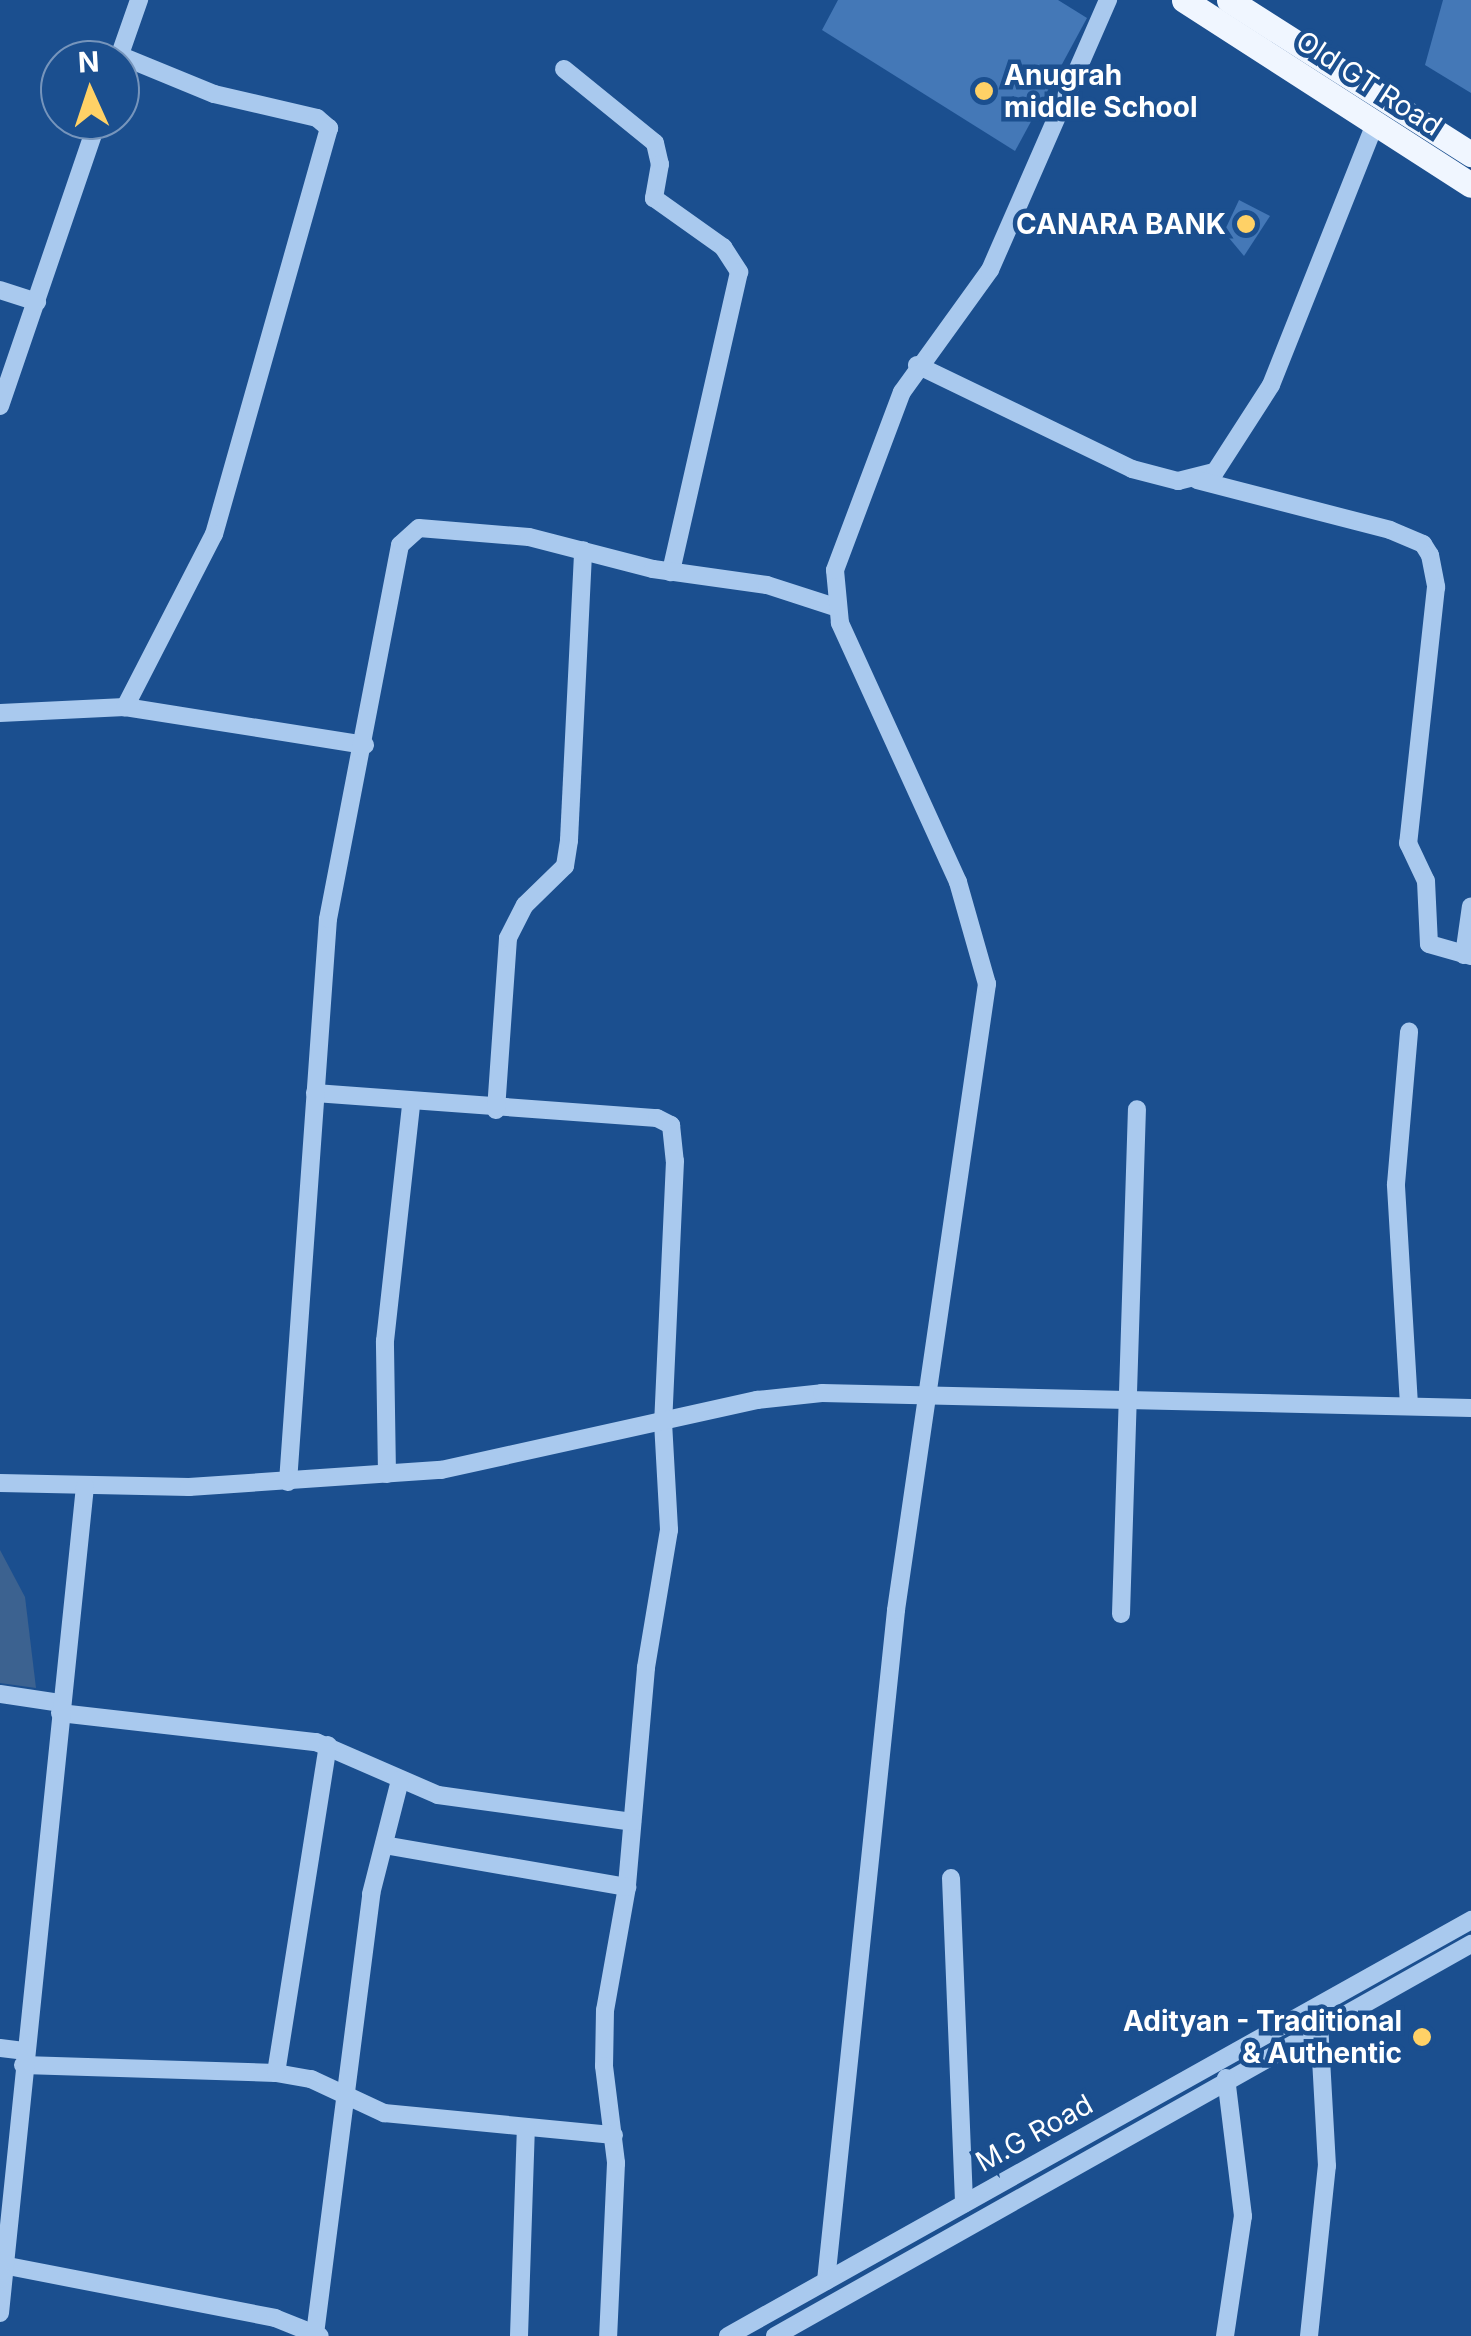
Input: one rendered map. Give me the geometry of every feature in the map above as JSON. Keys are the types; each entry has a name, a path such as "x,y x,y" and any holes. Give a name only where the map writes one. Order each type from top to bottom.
{"main road":[{"name":"Old GT Road","path":"1184,0 1471,185"},
{"name":"Old GT Road","path":"1228,0 1471,154"}],"street":[{"path":"125,40 138,0"},
{"path":"826,2281 884,1717 987,984 958,882 835,607 844,535 918,365 990,270 1108,0"},
{"path":"126,707 214,534 329,128 317,118 214,94 140,65"},
{"path":"564,69 655,143 660,164 654,198 723,247 739,272 671,572"},
{"path":"1197,480 1230,457 1271,385 1375,123"},
{"path":"0,406 91,140"},
{"path":"0,290 37,302"},
{"path":"918,365 1132,470 1197,480 1390,530 1423,544 1430,555 1435,604 1408,843 1426,881 1429,944 1467,955 1471,906"},
{"path":"288,1482 330,903 365,745 396,560 408,534 467,530 582,550 671,572 767,585 835,607"},
{"path":"496,1110 508,938 524,904 565,866 569,840 582,550"},
{"path":"0,712 126,707 365,745"},
{"path":"1408,1405 1396,1184 1409,1032"},
{"path":"315,1093 411,1104 657,1118 671,1125 675,1161 664,1422 670,1530 646,1668 627,1887 605,2010 604,2066 614,2135 608,2336"},
{"path":"388,1474 385,1341 411,1104"},
{"path":"1120,1614 1137,1109"},
{"path":"0,1483 84,1486 288,1482 478,1464 787,1395 1126,1396 1471,1408"},
{"path":"0,2313 8,2266 24,2058 84,1486"},
{"path":"0,1694 61,1708 328,1745 438,1795 632,1822"},
{"path":"276,2073 328,1745"},
{"path":"8,2266 275,2318 318,2335 343,2097 384,1845 400,1780"},
{"path":"384,1845 627,1887"},
{"path":"950,1878 964,2204"},
{"name":"M.G Road","path":"728,2336 1471,1920"},
{"name":"M.G Road","path":"775,2336 1319,2024 1471,1944"},
{"path":"1309,2336 1326,2166 1319,2024"},
{"path":"0,2048 24,2058 276,2073 311,2079 343,2097 394,2114 614,2135"},
{"path":"1225,2336 1244,2216 1226,2078"},
{"path":"1148,2101 1158,2118"},
{"path":"519,2336 526,2127"}],"water":[{"path":"0,1550 25,1597 36,1688 0,1683"}],"building":[{"name":"Anugrah middle School","path":"838,0 1058,0 1087,18 1015,151 822,30"},
{"path":"1443,0 1471,0 1471,93 1425,65"},
{"name":"CANARA BANK","path":"1239,200 1270,216 1244,256 1224,232"}],"place":[{"name":"Anugrah middle School","path":"984,91"},
{"name":"CANARA BANK","path":"1246,224"},
{"name":"Adityan - Traditional & Authentic","path":"1422,2037"}]}
